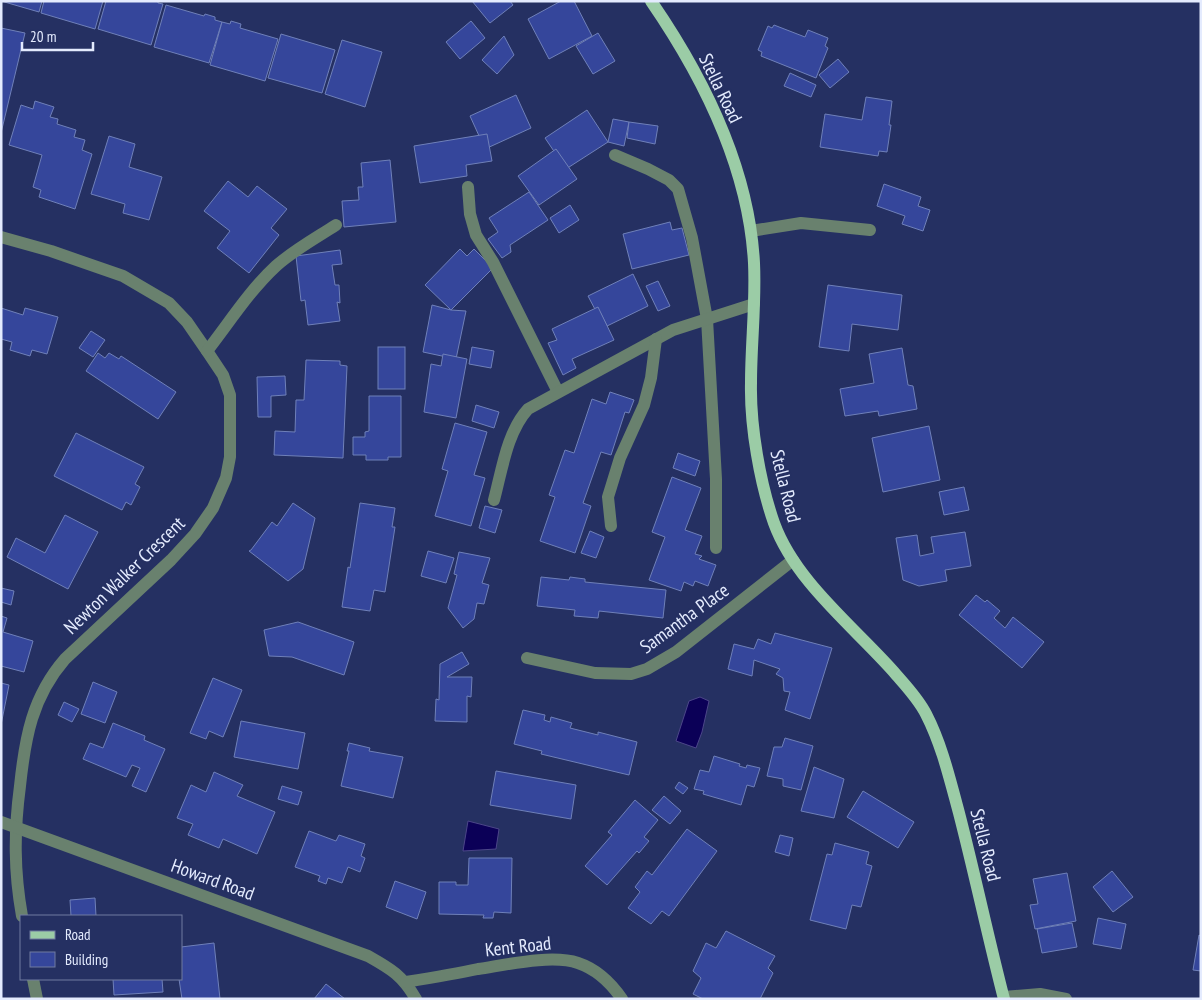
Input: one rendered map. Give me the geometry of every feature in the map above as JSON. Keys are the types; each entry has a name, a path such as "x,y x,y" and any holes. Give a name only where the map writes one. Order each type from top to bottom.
{"main road":[{"name":"Stella Road","path":"652,1 673,34 708,99 738,171 751,231 754,263 751,385 753,423 760,468 774,522 793,560 826,601 870,645 911,691 926,714 949,777 1004,998"}],"street":[{"path":"615,155 662,176 678,189 692,238 707,319 716,479 716,548"},
{"path":"468,187 470,214 476,235 493,262 558,392"},
{"path":"751,231 801,223 870,230"},
{"path":"207,351 256,288 275,267 294,251 336,225"},
{"name":"Newton Walker Crescent","path":"1,237 51,251 123,276 169,303 187,322 223,375 230,395 230,458 220,494 195,534 171,560 93,631 51,674 34,710 23,759 15,827 18,892 22,915"},
{"path":"494,500 512,436 521,417 528,408 613,364 673,330 754,304"},
{"path":"611,526 608,497 620,458 644,405 651,378 656,339"},
{"name":"Samantha Place","path":"527,658 567,668 610,674 630,674 648,669 676,652 793,560"},
{"name":"Howard Road","path":"1,822 368,956 389,968 406,982"},
{"name":"Kent Road","path":"406,982 512,963 563,960 576,962 602,977 614,987 622,999"},
{"path":"33,980 37,999"},
{"path":"406,982 416,999"},
{"path":"1004,998 1040,994 1066,999"}],"shaded area":[{"path":"700,697 709,701 702,732 696,748 676,741 689,701"},
{"path":"468,821 499,829 496,849 463,851"}],"building":[{"path":"1,1 42,1 39,12"},
{"path":"44,1 103,1 95,29 41,13"},
{"path":"106,1 158,1 158,3 163,4 151,45 98,29"},
{"path":"472,1 510,1 513,5 490,23"},
{"path":"561,1 574,1 592,36 549,59 528,19"},
{"path":"166,5 204,16 205,14 215,17 215,20 222,22 209,63 154,47"},
{"path":"231,21 241,24 240,28 278,39 265,81 210,65 222,22 230,24"},
{"path":"471,21 485,38 460,59 446,42"},
{"path":"774,25 805,37 808,30 828,38 825,46 828,48 816,78 761,56 762,52 758,50 768,26 772,28"},
{"path":"1,28 25,33 1,133"},
{"path":"598,33 615,61 593,74 576,46"},
{"path":"281,34 335,50 322,93 268,78"},
{"path":"504,36 514,55 497,74 482,60"},
{"path":"342,40 382,52 365,107 325,94"},
{"path":"838,59 849,72 830,88 819,75"},
{"path":"790,73 816,85 811,97 784,86"},
{"path":"516,95 531,128 485,149 470,116"},
{"path":"866,97 892,101 887,152 879,151 878,156 820,147 825,114 862,120"},
{"path":"35,101 54,107 50,117 58,119 57,124 76,130 74,137 85,140 82,150 92,154 75,209 39,197 41,190 33,187 42,155 9,145 21,105 33,109"},
{"path":"587,110 608,142 566,169 545,138"},
{"path":"613,119 629,122 624,146 608,142"},
{"path":"629,122 658,126 655,144 627,138"},
{"path":"487,134 492,161 466,165 467,176 420,183 414,146"},
{"path":"109,136 135,144 129,167 162,177 149,220 123,213 125,204 91,194"},
{"path":"556,149 577,179 539,205 518,176"},
{"path":"390,160 396,222 344,227 342,201 359,200 358,187 363,187 361,163"},
{"path":"228,181 248,197 257,186 287,209 271,228 279,235 249,273 217,248 230,231 204,211"},
{"path":"884,184 921,197 918,206 930,210 923,231 902,224 905,216 877,206"},
{"path":"529,192 548,220 510,245 511,252 502,258 488,239 498,232 489,218"},
{"path":"570,205 579,220 559,233 550,218"},
{"path":"670,222 672,230 682,228 689,255 632,269 623,234"},
{"path":"460,249 467,256 474,249 493,268 451,310 425,285"},
{"path":"340,250 342,264 332,265 335,285 339,285 340,303 337,302 340,321 308,325 305,300 301,301 296,256"},
{"path":"633,274 648,306 607,326 600,312 598,315 588,296"},
{"path":"658,281 670,306 658,311 646,286"},
{"path":"828,285 902,295 898,330 852,324 849,351 819,347"},
{"path":"432,305 451,310 466,311 456,359 423,352"},
{"path":"598,307 614,340 572,359 576,368 563,375 548,343 557,340 552,329"},
{"path":"1,308 23,315 25,308 58,317 47,354 32,350 30,356 10,350 12,342 1,339"},
{"path":"91,331 105,340 93,357 79,348"},
{"path":"378,347 405,347 405,389 378,389"},
{"path":"472,347 494,351 491,368 469,364"},
{"path":"902,348 908,385 913,386 917,409 879,416 878,411 845,416 840,389 874,383 869,354"},
{"path":"98,353 105,358 109,353 119,359 121,356 176,392 158,419 86,371"},
{"path":"443,354 467,359 456,418 424,412 431,364 441,366"},
{"path":"306,360 340,361 340,365 347,366 343,458 274,455 275,431 295,432 296,400 304,400"},
{"path":"285,376 286,395 271,396 271,417 258,417 257,377"},
{"path":"610,392 634,400 629,413 625,412 611,455 601,452 583,503 591,506 575,553 540,541 555,497 549,495 565,450 574,453 592,399 606,404"},
{"path":"369,396 401,396 401,457 388,457 388,460 366,460 366,455 353,455 353,437 365,437 365,432 369,431"},
{"path":"476,405 499,412 494,428 472,421"},
{"path":"455,423 487,432 474,475 485,478 471,526 435,516 448,471 442,469"},
{"path":"929,426 940,480 883,492 872,438"},
{"path":"76,433 144,467 135,484 140,487 131,505 126,502 122,510 54,476"},
{"path":"678,453 700,461 695,476 673,468"},
{"path":"672,477 701,488 685,530 702,536 695,554 702,556 699,559 716,565 708,586 695,581 693,586 684,582 681,591 649,580 665,537 652,532"},
{"path":"964,487 969,510 944,515 939,492"},
{"path":"293,503 315,518 303,569 288,581 249,551 272,522 277,526"},
{"path":"360,503 395,508 392,527 395,527 385,592 374,590 370,611 342,607"},
{"path":"485,506 502,510 495,533 479,528"},
{"path":"65,515 98,532 68,589 7,557 16,538 45,553"},
{"path":"590,531 604,537 596,558 581,553"},
{"path":"965,532 971,566 945,570 947,581 919,586 903,580 896,538 917,535 920,556 934,553 931,537"},
{"path":"428,551 454,558 446,583 421,576"},
{"path":"459,552 490,558 482,583 489,585 484,604 477,603 474,619 463,628 448,608 457,575 454,574"},
{"path":"541,577 569,580 570,577 585,579 585,582 666,590 663,618 599,611 598,618 574,616 575,610 537,606"},
{"path":"1,588 14,591 11,605 1,602"},
{"path":"976,595 985,602 987,600 1000,611 994,618 1005,628 1013,617 1044,642 1022,668 959,615"},
{"path":"1,616 7,618 3,632 33,641 24,672 1,666"},
{"path":"298,622 354,642 344,675 292,657 269,656 264,630"},
{"path":"775,633 832,648 810,719 785,710 790,692 784,691 783,678 776,674 780,669 754,660 752,676 728,669 734,644 754,649 758,639 771,644"},
{"path":"462,652 469,664 447,677 472,677 471,697 467,696 467,722 435,721 436,699 439,700 440,664"},
{"path":"213,678 242,690 223,737 209,731 206,739 190,733"},
{"path":"93,682 117,692 105,723 81,714"},
{"path":"1,683 9,685 1,725"},
{"path":"64,702 79,709 72,722 58,715"},
{"path":"523,710 545,715 544,720 550,722 551,717 572,723 570,728 598,735 598,732 637,742 629,775 541,754 542,751 514,744"},
{"path":"241,721 305,733 298,769 234,757"},
{"path":"113,723 145,736 144,740 165,749 146,792 132,786 140,768 132,765 126,777 83,759 90,743 103,748"},
{"path":"785,738 813,746 801,790 783,786 783,779 767,776 774,747 782,747"},
{"path":"349,743 370,748 369,751 403,757 393,798 341,786"},
{"path":"714,756 740,764 739,766 746,768 747,765 760,768 754,787 747,785 741,805 703,794 704,791 694,789 700,770 709,772"},
{"path":"814,767 844,779 834,818 801,811"},
{"path":"496,771 576,785 571,819 490,805"},
{"path":"214,772 243,785 237,796 275,812 257,854 223,839 219,848 188,835 193,824 177,818 191,785 206,792"},
{"path":"679,782 688,788 683,794 675,788"},
{"path":"282,786 302,792 298,805 278,799"},
{"path":"863,791 914,822 898,848 847,817"},
{"path":"664,796 681,811 670,824 652,810"},
{"path":"635,800 658,820 644,837 649,841 639,853 637,851 607,885 585,866 612,835 608,832"},
{"path":"687,829 717,851 669,916 662,911 651,924 628,908 640,892 635,887 647,871 652,875"},
{"path":"309,831 336,841 339,835 365,844 361,856 365,858 360,872 348,867 342,883 328,878 326,884 318,881 320,876 295,867"},
{"path":"780,835 793,838 789,856 775,852"},
{"path":"835,843 869,852 866,864 872,866 861,907 852,905 846,929 810,920 827,854 832,855"},
{"path":"469,858 512,858 511,913 494,912 493,918 483,918 484,915 439,914 439,882 456,882 456,885 468,885"},
{"path":"1112,871 1133,897 1113,912 1093,887"},
{"path":"1067,873 1076,921 1035,929 1030,905 1038,904 1033,879"},
{"path":"395,881 426,892 417,919 386,907"},
{"path":"95,898 96,915 71,915 70,900"},
{"path":"1098,918 1126,924 1121,949 1093,944"},
{"path":"1072,923 1077,947 1042,953 1037,929"},
{"path":"726,931 775,956 768,968 773,973 760,999 703,999 693,994 701,978 693,971 706,943 716,948"},
{"path":"1199,935 1201,936 1201,971 1193,970"},
{"path":"214,943 220,999 182,999 179,980 182,980 182,947"},
{"path":"113,980 162,980 163,992 114,995"},
{"path":"326,984 345,999 314,999"}]}
